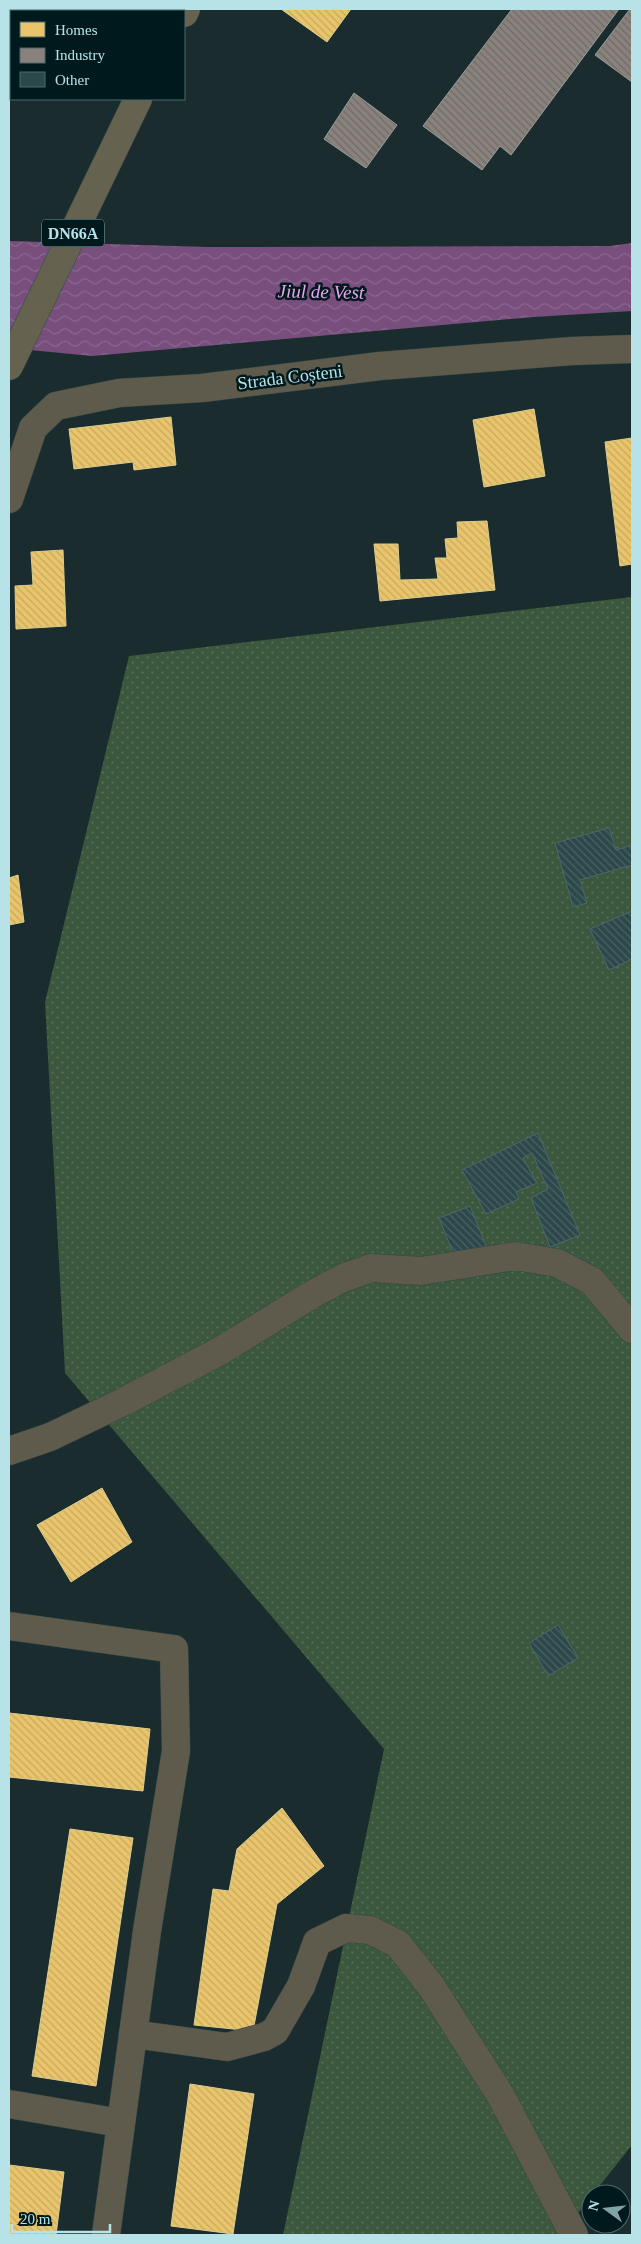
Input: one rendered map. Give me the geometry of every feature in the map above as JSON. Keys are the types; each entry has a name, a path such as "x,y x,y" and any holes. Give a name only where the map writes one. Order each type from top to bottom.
{"main road":[{"name":"DN66A","path":"9,366 138,100"}],"street":[{"name":"Strada Coșteni","path":"9,498 33,428 56,406 119,393 202,388 380,366 572,351 632,349"},
{"path":"9,1451 50,1437 123,1402 220,1351 311,1295 343,1278 371,1268 421,1271 516,1256 557,1263 592,1281 632,1329"},
{"path":"9,1626 174,1649 176,1751 147,1931 106,2235"},
{"path":"133,2034 227,2048 264,2037 274,2031 301,1986 317,1942 346,1928 370,1930 398,1944 431,1986 501,2096 574,2235"},
{"path":"9,2104 120,2123"}],"green space":[{"path":"632,597 632,2145 601,2184 581,2184 581,2210 561,2235 283,2235 384,1749 65,1373 45,1002 129,656"}],"water":[{"name":"Jiul de Vest","path":"9,241 208,247 610,246 632,243 632,311 534,317 92,356 9,348"}],"building: Homes":[{"path":"281,9 351,9 327,42"},
{"path":"534,409 545,476 484,487 473,420"},
{"path":"171,417 176,465 134,470 133,462 74,469 69,429"},
{"path":"632,438 632,564 620,566 605,442"},
{"path":"487,521 495,590 380,601 374,544 398,544 400,580 438,579 435,558 447,558 445,539 458,538 457,522"},
{"path":"63,550 66,626 16,629 15,586 33,585 31,552"},
{"path":"18,875 24,922 9,925 9,878"},
{"path":"102,1488 132,1542 71,1582 37,1525"},
{"path":"9,1713 150,1729 143,1791 9,1777"},
{"path":"282,1808 324,1866 277,1904 253,2031 194,2025 213,1889 229,1891 237,1849"},
{"path":"70,1829 133,1838 96,2086 32,2076"},
{"path":"190,2084 254,2094 233,2234 171,2226"},
{"path":"9,2165 64,2172 56,2235 9,2234"}],"building: Industry":[{"path":"512,9 619,9 511,155 500,146 482,170 423,126"},
{"path":"630,9 632,9 632,82 595,55"},
{"path":"354,93 397,125 366,168 324,139"}],"building: Other":[{"path":"609,828 616,850 632,845 632,865 580,880 587,903 573,907 555,843"},
{"path":"632,911 632,959 609,970 590,929"},
{"path":"538,1133 580,1235 550,1247 531,1198 548,1189 532,1153 523,1158 537,1183 516,1192 519,1199 486,1214 462,1170"},
{"path":"470,1206 486,1246 455,1258 439,1218"},
{"path":"558,1625 578,1658 548,1676 529,1643"}]}
